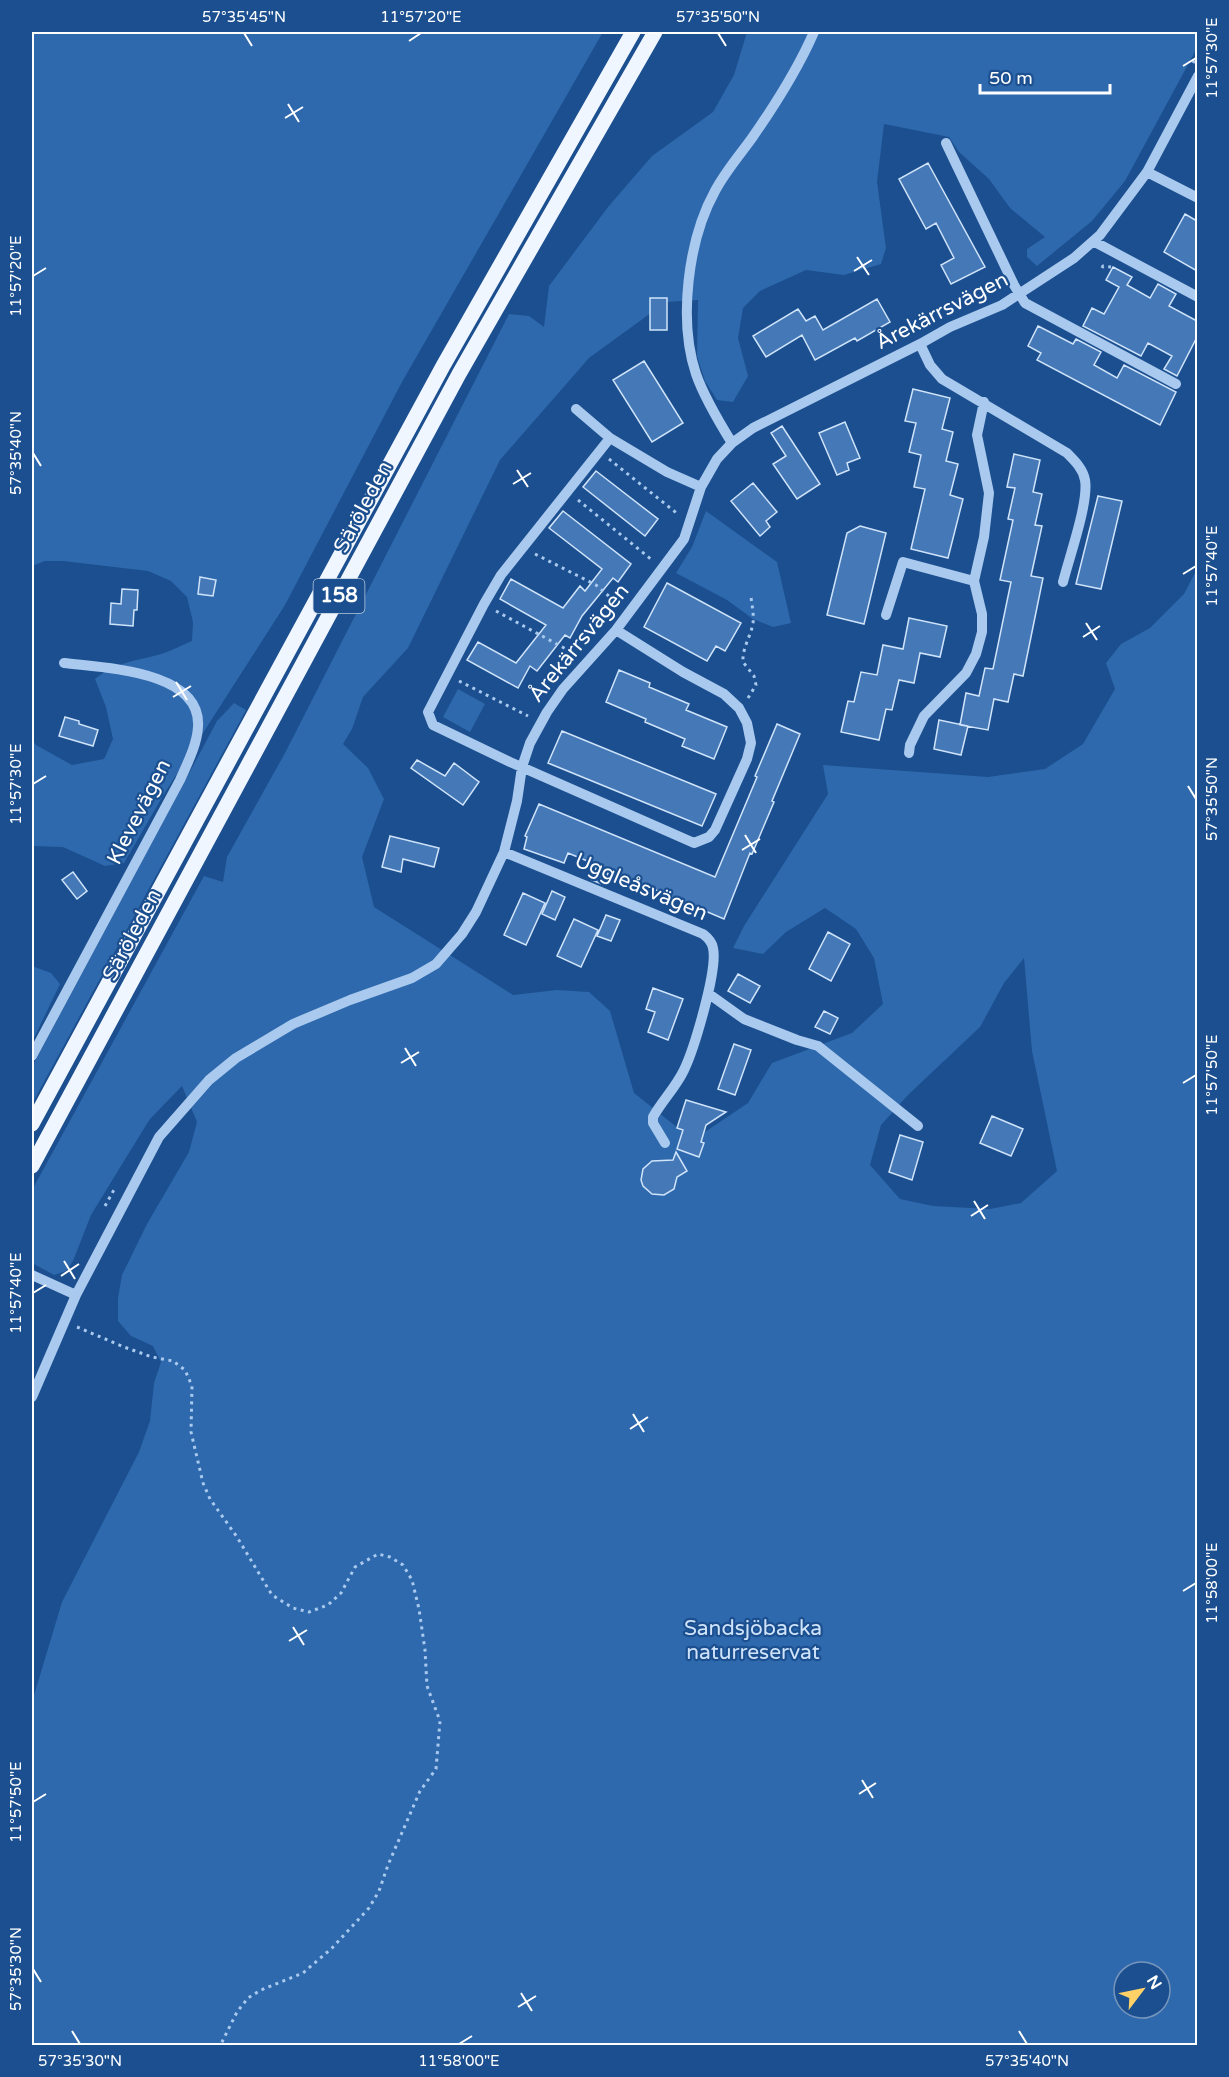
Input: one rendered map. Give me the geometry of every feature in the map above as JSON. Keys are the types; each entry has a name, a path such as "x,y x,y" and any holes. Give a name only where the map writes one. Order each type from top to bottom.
{"main road":[{"name":"Säröleden","path":"32,1124 442,366 633,32"},
{"name":"Säröleden","path":"32,1166 459,374 655,32"}],"street":[{"path":"732,443 697,376 691,356 687,322 688,293 698,234 716,189 771,109 805,54 814,32"},
{"name":"Årekärrsvägen","path":"32,1397 76,1295 159,1137 208,1080 236,1058 293,1024 350,1000 412,978 436,964 462,934 476,912 504,852 517,801 522,767 530,742 563,689 616,630 684,539 701,487 717,459 732,443 753,428 950,327 1002,304 1074,258 1094,241 1147,172 1192,98 1197,76"},
{"path":"946,143 1025,303 1176,384"},
{"path":"1147,172 1197,198"},
{"path":"1094,241 1197,297"},
{"path":"920,344 930,365 942,379 1067,453 1079,466 1085,478 1086,494 1063,582"},
{"path":"909,753 910,745 924,716 966,673 976,654 982,632 982,614 974,581 984,537 989,493 977,435 984,402"},
{"path":"576,410 610,438 667,472 701,487"},
{"path":"610,438 501,574 428,712 433,725 522,767 694,843 702,841 715,830 747,759 751,743 750,731 739,708 724,694 683,672 616,630"},
{"path":"886,615 903,562 974,581"},
{"name":"Klevevägen","path":"32,1056 180,780 196,738 198,726 198,717 189,699 162,680 147,675 64,663"},
{"name":"Uggleåsvägen","path":"504,852 593,887 708,938 713,948 709,994 683,1071 653,1117 653,1123 665,1143"},
{"path":"709,994 744,1019 818,1046 918,1126"},
{"path":"32,1275 76,1295"}],"path":[{"path":"1192,63 1197,54"},
{"path":"600,451 680,516 691,521"},
{"path":"567,491 654,561 658,556"},
{"path":"678,522 680,516"},
{"path":"522,547 596,585 621,606"},
{"path":"739,708 754,691 756,685 754,676 743,662 744,651 753,625 751,597"},
{"path":"484,604 566,649 574,656 567,664"},
{"path":"447,674 530,717 535,709"},
{"path":"104,1209 118,1181"},
{"path":"65,1321 124,1347 152,1357 173,1361 185,1370 192,1386 190,1432 203,1483 210,1499 237,1537 272,1595 293,1608 309,1612 328,1605 341,1593 355,1567 378,1554 390,1557 403,1565 412,1580 419,1609 425,1650 426,1686 440,1721 436,1769 420,1791 379,1891 369,1908 332,1948 303,1973 261,1990 248,1998 237,2012 220,2046"}],"green space":[{"path":"32,32 603,32 402,382 285,605 164,794 124,863 105,866 63,847 32,846 32,740 36,745 72,765 104,759 113,739 106,707 95,679 119,665 165,653 192,641 193,622 187,597 171,581 148,571 63,561 45,561 32,566"},
{"name":"Sandsjöbacka naturreservat","path":"747,32 1197,32 1197,48 1125,181 1092,221 1037,266 1027,257 1027,249 1045,237 1010,208 989,179 959,152 949,137 884,124 877,182 886,248 881,264 844,275 806,270 760,291 743,308 738,338 748,376 733,402 717,400 705,381 697,356 698,300 666,302 589,358 500,460 408,648 363,697 352,729 343,744 368,768 384,799 362,857 374,907 513,995 557,990 589,992 610,1011 634,1093 693,1140 748,1103 772,1063 852,1033 883,1004 874,958 856,929 825,908 786,932 763,954 733,948 744,926 828,794 823,765 988,777 1045,769 1083,744 1115,689 1106,663 1121,644 1150,628 1184,594 1197,569 1197,2045 32,2045 32,1702 62,1602 139,1452 150,1421 154,1383 161,1362 153,1346 131,1336 118,1321 118,1298 122,1275 147,1224 189,1152 197,1122 182,1086 150,1119 91,1215 73,1261 66,1271 54,1275 32,1263 32,1190 204,876 223,882 227,857 285,753 509,314 529,316 544,327 549,286 608,207 652,156 713,112 734,75","holes":["1024,958 1032,1051 1057,1171 1021,1203 990,1209 933,1206 900,1199 870,1165 881,1125 908,1095 980,1027 1004,983"]},
{"path":"706,511 777,562 791,623 773,627 753,619 727,600 676,573 692,547"},
{"path":"458,689 485,704 470,732 443,717"},
{"path":"234,703 246,710 32,1104 32,1067 217,721"},
{"path":"32,966 51,973 60,984 32,1042"}],"building":[{"path":"928,163 985,267 951,284 941,265 954,258 936,223 926,229 899,179"},
{"path":"1185,214 1197,221 1197,271 1164,252"},
{"path":"1113,267 1132,277 1127,285 1150,298 1158,284 1176,294 1169,306 1197,321 1197,337 1177,376 1164,369 1172,356 1148,343 1141,356 1083,326 1092,308 1104,314 1119,287 1106,280"},
{"path":"650,298 667,298 667,330 650,330"},
{"path":"877,299 890,322 857,341 855,338 815,360 802,335 766,357 753,336 798,309 806,321 815,316 823,330"},
{"path":"1038,326 1073,344 1076,339 1101,352 1094,365 1117,378 1124,365 1176,392 1160,425 1037,360 1041,353 1028,346"},
{"path":"644,361 683,423 652,442 613,380"},
{"path":"913,389 950,398 942,429 953,432 946,461 958,464 950,495 963,499 948,558 911,549 925,489 914,487 921,455 909,452 916,423 905,421"},
{"path":"845,422 860,458 847,463 849,470 837,475 819,433"},
{"path":"782,426 820,484 797,499 773,464 786,456 771,433"},
{"path":"1014,454 1040,460 1033,492 1042,494 1035,525 1042,526 1031,576 1043,578 1023,676 1014,674 1008,702 994,699 988,730 960,725 966,693 979,696 985,668 993,669 1011,582 1000,580 1013,520 1008,519 1015,488 1007,487"},
{"path":"596,471 658,519 645,536 583,487"},
{"path":"753,483 777,512 766,521 770,527 760,536 731,501"},
{"path":"1098,496 1122,501 1101,589 1076,584"},
{"path":"563,511 631,564 618,582 613,578 582,616 570,638 565,635 537,671 530,666 518,688 467,660 478,642 516,663 546,625 500,599 511,579 563,608 580,586 585,591 602,569 549,528"},
{"path":"860,526 886,533 864,624 827,615 847,533"},
{"path":"200,577 216,580 213,596 198,594"},
{"path":"667,583 741,623 725,651 716,646 707,661 644,627"},
{"path":"122,589 138,590 133,626 110,624 111,603 121,604"},
{"path":"909,618 947,626 940,657 920,653 914,683 899,680 892,710 886,709 879,740 841,732 848,701 854,702 861,672 877,675 883,645 903,649"},
{"path":"619,670 650,683 649,687 689,704 686,710 727,727 714,759 682,746 685,739 606,702"},
{"path":"65,717 98,730 93,746 59,736"},
{"path":"939,720 968,726 961,755 934,749"},
{"path":"777,724 800,734 724,919 609,870 604,885 592,880 597,865 568,853 564,863 524,849 527,837 525,836 539,804 715,877"},
{"path":"562,731 716,794 702,826 548,763"},
{"path":"417,760 445,776 454,763 479,782 463,805 411,768"},
{"path":"390,836 439,848 434,867 403,859 401,872 382,867"},
{"path":"73,872 87,891 77,899 62,880"},
{"path":"552,891 565,897 555,920 542,914"},
{"path":"523,893 545,903 526,945 504,935"},
{"path":"606,915 620,920 611,941 597,936"},
{"path":"574,919 598,930 581,967 557,956"},
{"path":"828,932 850,944 831,981 809,969"},
{"path":"738,974 760,986 750,1003 728,991"},
{"path":"653,988 683,999 668,1040 648,1032 655,1012 646,1009"},
{"path":"824,1011 838,1018 830,1034 815,1027"},
{"path":"734,1044 751,1050 735,1095 718,1089"},
{"path":"686,1100 726,1112 706,1125 701,1142 704,1143 699,1157 677,1149 683,1130 677,1128"},
{"path":"992,1116 1023,1129 1011,1156 980,1143"},
{"path":"900,1135 923,1142 912,1180 889,1172"},
{"path":"676,1152 687,1171 677,1177 674,1189 664,1195 652,1194 643,1186 641,1180 643,1169 652,1161 673,1160"}]}
